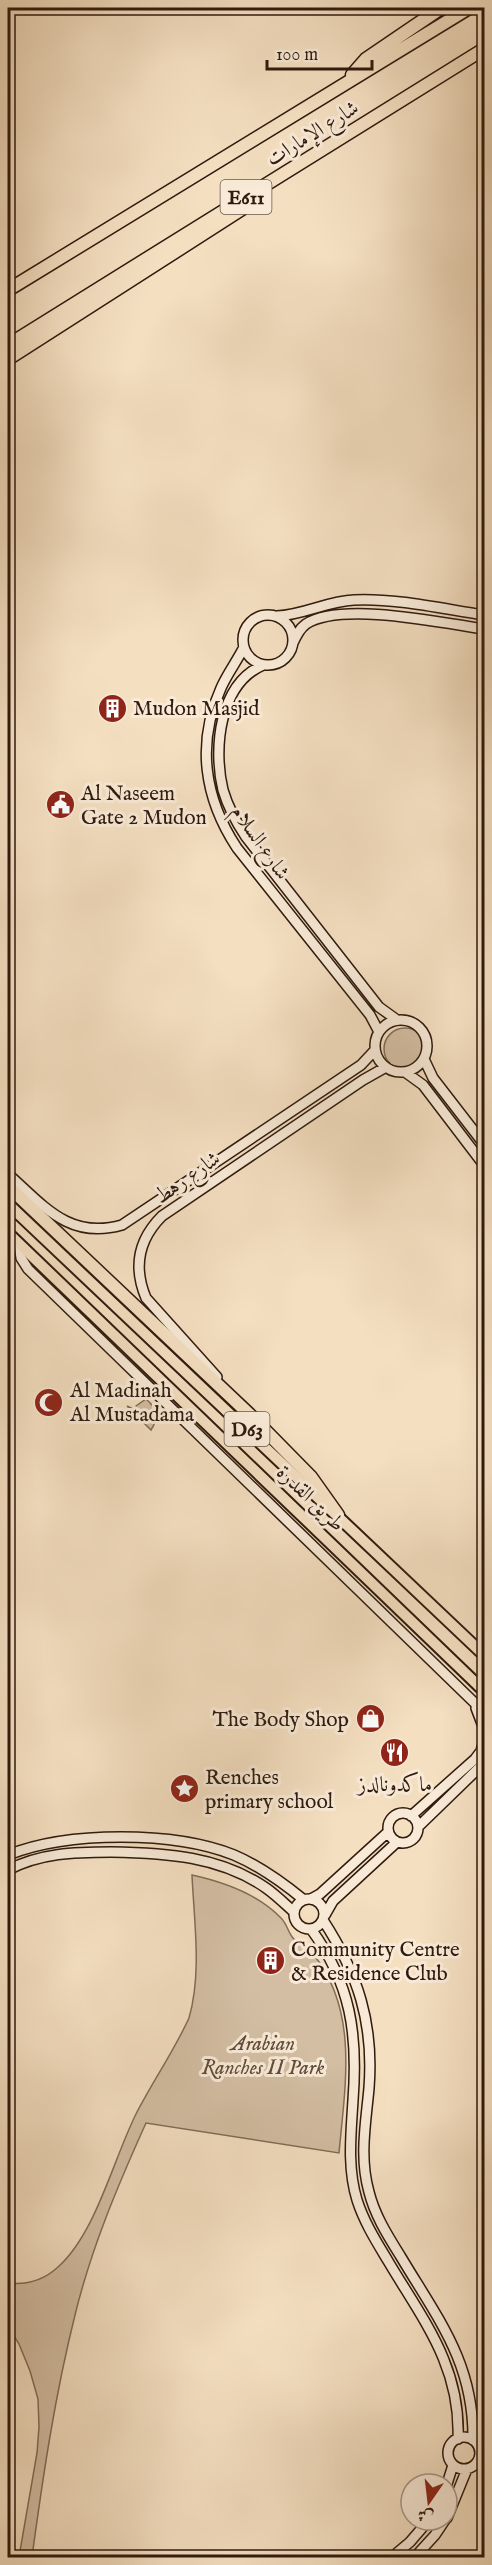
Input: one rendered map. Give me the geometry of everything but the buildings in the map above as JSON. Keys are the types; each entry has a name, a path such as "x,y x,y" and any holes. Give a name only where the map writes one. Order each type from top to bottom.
{"highway":[{"path":"348,82 366,59 441,8"},
{"name":"شارع الإمارات","path":"8,290 469,8"},
{"name":"شارع الإمارات","path":"8,345 484,49"},
{"path":"8,359 322,158 390,108"},
{"path":"8,368 74,324 130,280"},
{"path":"8,1186 230,1395 311,1477 338,1515"}],"main road":[{"name":"طريق القدرة","path":"8,1204 484,1655"},
{"name":"طريق القدرة","path":"8,1233 484,1691"}],"street":[{"path":"484,615 384,601 354,600 327,604 293,615 260,616 249,622 243,634 244,647 251,658 263,664 274,664 284,659 296,636 307,624 324,618 351,614 380,615 484,629"},
{"path":"277,616 290,627 293,643"},
{"name":"شارع السلام","path":"244,647 220,690 207,733 205,763 213,802 219,818 237,848 370,1015 379,1032"},
{"name":"شارع السلام","path":"263,664 251,671 239,683 226,710 222,725 220,773 229,806 246,837 379,1007 397,1020"},
{"path":"405,1072 419,1065 424,1059 427,1047 424,1034 410,1021 397,1020 384,1026 379,1032 375,1050 377,1056 386,1067 405,1072 423,1085 484,1165"},
{"name":"شارع رهط","path":"8,1174 50,1211 70,1224 92,1230 122,1225 361,1065 375,1050"},
{"path":"424,1059 433,1078 484,1144"},
{"name":"شارع رهط","path":"230,1395 218,1377 146,1298 140,1284 138,1269 143,1240 162,1216 363,1080 386,1067"},
{"path":"20,1244 21,1258 28,1269 484,1712"},
{"path":"458,1685 474,1706 484,1729"},
{"path":"411,1816 475,1759 484,1741"},
{"path":"311,1929 318,1926 330,1905 397,1842 412,1840 418,1827 484,1763"},
{"path":"294,1912 299,1903 320,1894 388,1832 389,1822 395,1815 404,1813 411,1816 418,1827"},
{"path":"388,1832 397,1842"},
{"path":"8,1855 39,1844 71,1840 171,1840 201,1845 237,1856 322,1906 324,1917 359,1988 368,2032 370,2070 363,2145 368,2189 384,2229 456,2351 470,2395 472,2440 480,2450 479,2458 475,2465 467,2469 459,2488"},
{"path":"368,1849 378,1859"},
{"path":"8,1870 33,1860 73,1852 153,1853 194,1857 250,1878 267,1888 294,1912 297,1922 311,1929 334,1965 351,2016 356,2062 350,2145 357,2199 372,2234 448,2366 458,2405 458,2439"},
{"path":"344,1872 354,1882"},
{"path":"467,2469 453,2465 450,2462 448,2451 450,2445 458,2439 472,2440"},
{"path":"451,2472 453,2465"},
{"path":"391,2558 419,2532"},
{"path":"414,2558 437,2532"}],"green space":[{"path":"405,1028 420,1034 426,1049 420,1064 405,1070 390,1064 384,1049 390,1034"},
{"path":"146,1399 156,1413 151,1430 127,1406 137,1411 136,1406"},
{"name":"Arabian Ranches II Park","path":"192,1875 240,1890 262,1902 283,1920 293,1938 314,1955 328,1977 338,2001 346,2050 339,2153 146,2123 106,2218 81,2290 56,2405 32,2557 19,2557 37,2453 38,2399 19,2344 8,2326 8,2283 28,2282 41,2278 53,2272 71,2253 83,2235 103,2195 136,2114 189,2018 196,1965"}],"place":[{"name":"Mudon Masjid","path":"112,708"},
{"name":"Al Naseem Gate 2 Mudon","path":"60,805"},
{"name":"Al Madinah Al Mustadama","path":"49,1402"},
{"name":"The Body Shop","path":"370,1719"},
{"name":"ماكدونالدز","path":"395,1753"},
{"name":"Renches primary school","path":"184,1789"},
{"name":"Community Centre & Residence Club","path":"270,1961"}]}
